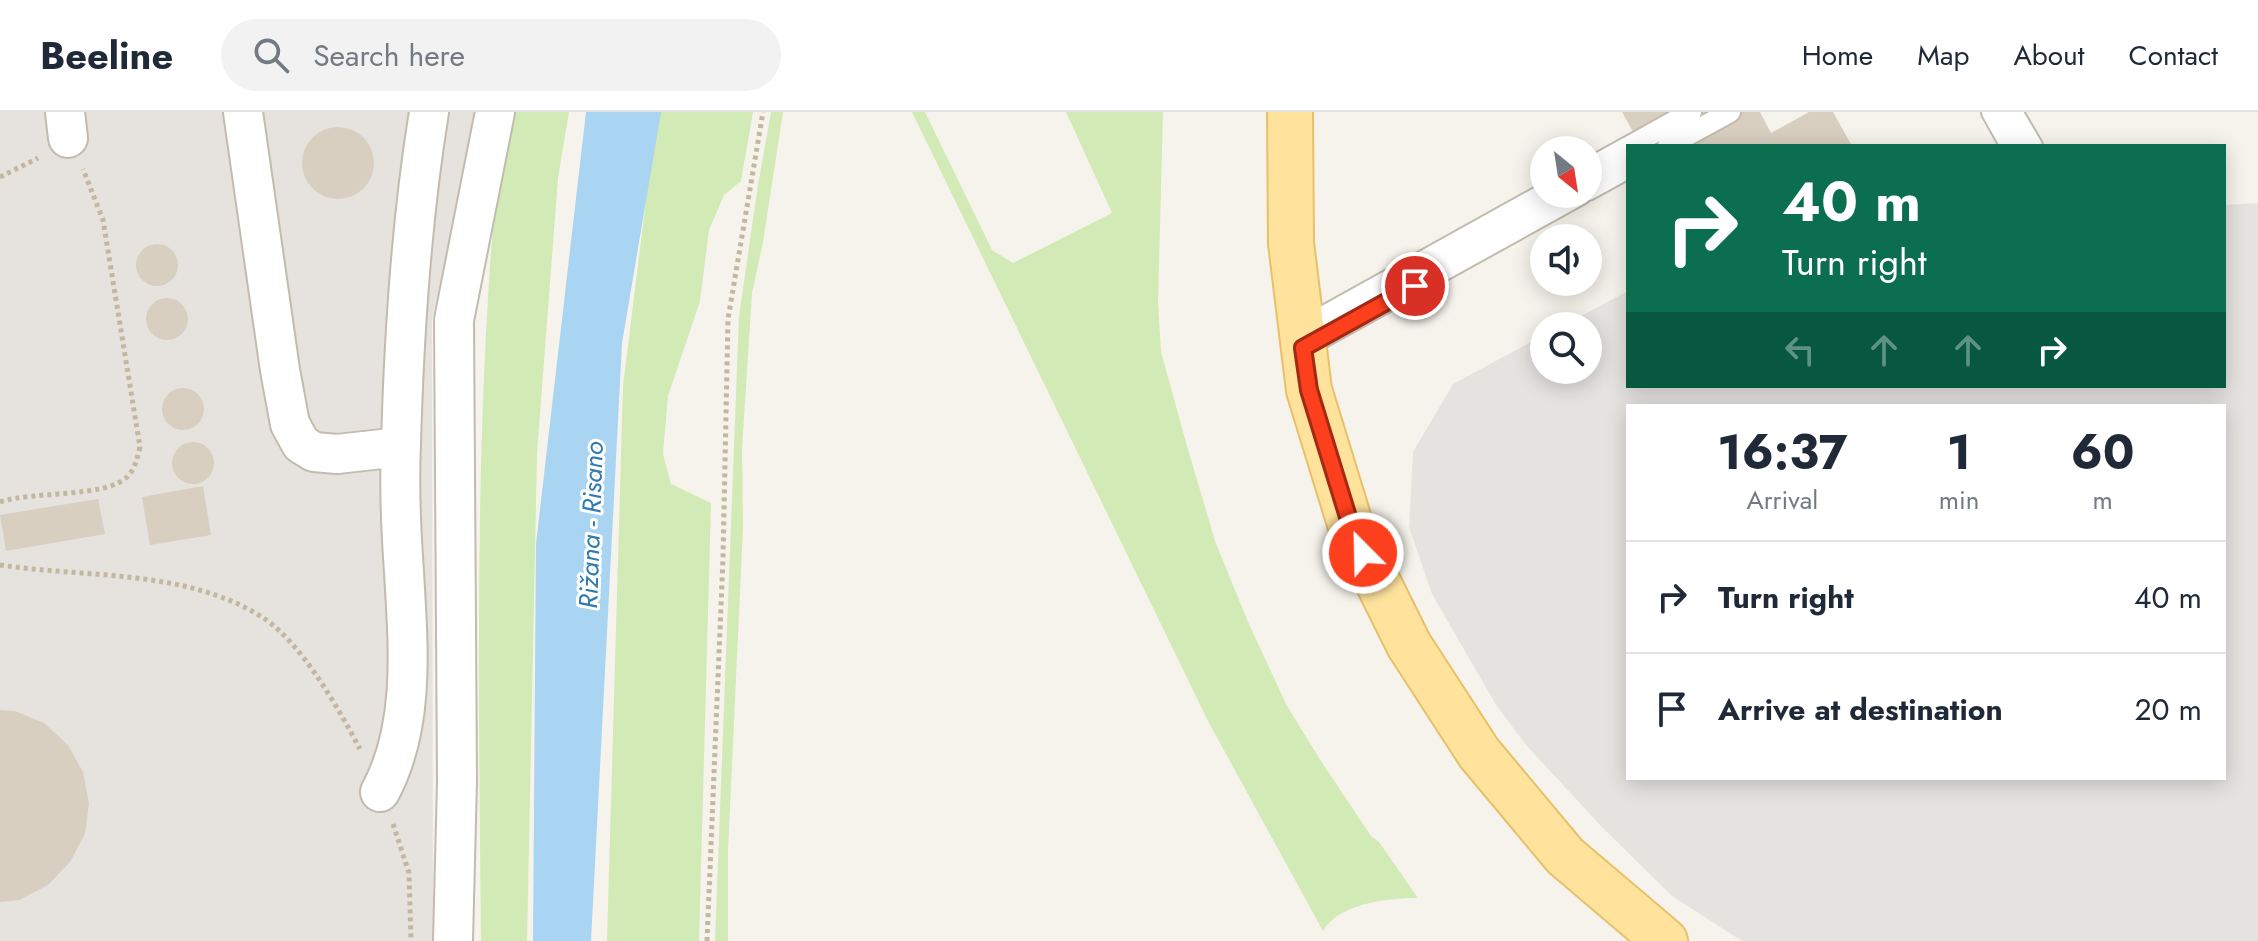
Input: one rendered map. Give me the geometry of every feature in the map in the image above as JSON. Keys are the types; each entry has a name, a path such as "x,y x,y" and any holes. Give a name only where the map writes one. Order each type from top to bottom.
{"main road":[{"path":"1290,112 1291,243 1309,390 1352,530 1409,645 1479,753 1565,856 1665,941"}],"street":[{"path":"243,112 290,424 301,444 314,452 337,454 400,447"},
{"path":"372,775 390,773 405,702 408,656 400,447 411,261 429,112"},
{"path":"453,941 457,781 454,320 495,112"}],"lane":[{"path":"1633,144 1691,112"},
{"path":"1672,144 1730,112"},
{"path":"1992,112 2010,144"},
{"path":"2012,112 2031,144"},
{"path":"1602,161 1626,148"},
{"path":"1602,182 1626,169"},
{"path":"1302,338 1530,202"},
{"path":"1302,338 1554,208"}],"path":[{"path":"707,941 723,558 728,319 763,112"},
{"path":"0,177 24,167 66,125 103,220 140,447 136,465 126,478 98,490 16,497 0,502"},
{"path":"0,565 187,587 230,601 264,618 288,641 341,716 372,775 409,873 411,941"}],"shaded area":[{"path":"0,112 480,112 432,318 433,941 0,941"},
{"path":"2258,203 2258,941 1742,941 1672,896 1526,745 1496,705 1432,594 1409,527 1413,452 1453,384 1530,343 1530,384 1602,384 1602,312 1588,312 1626,292 1626,388 2226,388 2226,205"}],"green space":[{"path":"508,112 569,112 558,178 537,453 527,941 481,941 479,611 482,446 490,260"},
{"path":"657,112 753,112 741,181 724,195 709,230 700,301 668,396 663,454 671,484 711,503 699,941 607,941 623,386"},
{"path":"771,112 783,112 752,293 742,449 743,528 728,851 728,941 715,941 739,316"},
{"path":"912,112 925,112 992,250 1013,263 1112,213 1066,112 1163,112 1158,302 1161,352 1215,541 1286,704 1371,836 1379,842 1418,898 1379,901 1352,908 1330,922 1323,931 1209,723"}],"water":[{"name":"Rižana - Risano","path":"586,112 661,112 622,343 591,941 533,941 536,544"}],"building":[{"path":"1622,112 1760,112 1771,133 1809,112 1833,112 1851,144 1640,144"},
{"path":"338,127 358,133 368,143 374,163 368,183 358,193 338,199 318,193 308,183 302,163 308,143 318,133"},
{"path":"157,244 172,250 178,265 172,280 157,286 142,280 136,265 142,250"},
{"path":"167,298 182,304 188,319 182,334 167,340 152,334 146,319 152,304"},
{"path":"183,388 198,394 204,409 198,424 183,430 168,424 162,409 168,394"},
{"path":"193,442 208,448 214,463 208,478 193,484 178,478 172,463 178,448"},
{"path":"203,486 211,535 150,545 142,497"},
{"path":"98,499 105,534 6,551 0,515"},
{"path":"0,710 15,711 44,723 68,745 83,772 89,803 85,834 70,862 48,885 19,900 0,902"}],"route":[{"path":"1363,553 1352,530 1309,390 1303,348 1415,286"}]}
